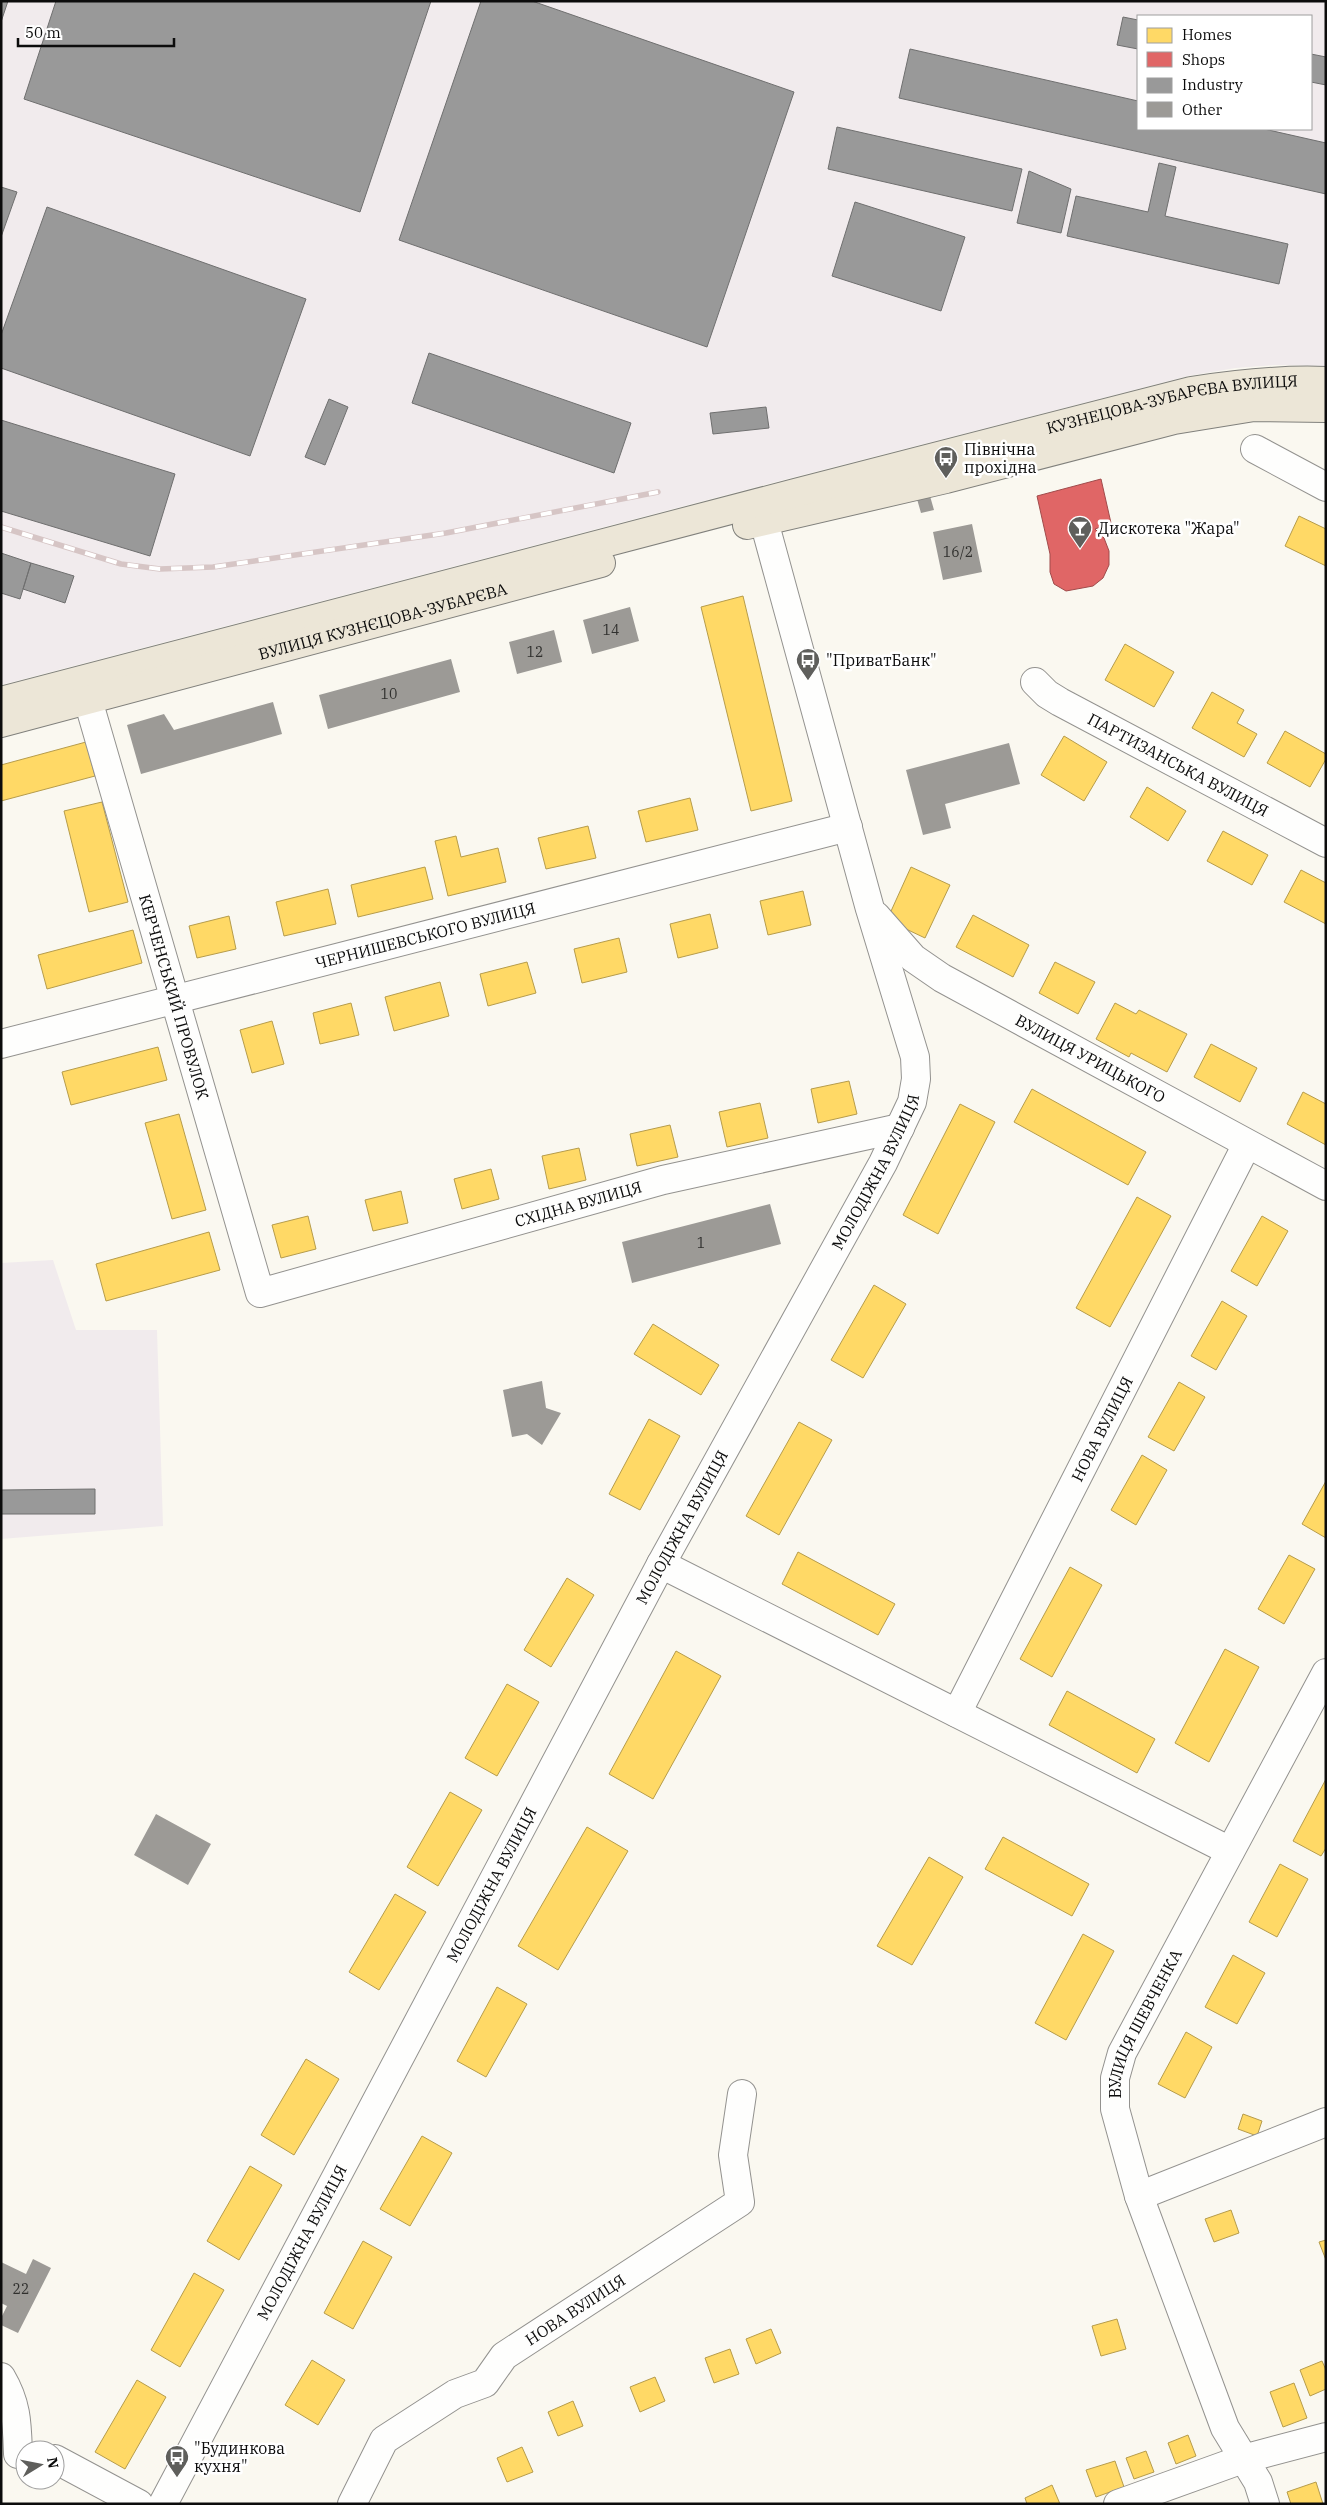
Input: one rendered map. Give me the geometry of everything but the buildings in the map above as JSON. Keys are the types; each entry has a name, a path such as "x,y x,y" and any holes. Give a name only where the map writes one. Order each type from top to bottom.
{"main road":[{"name":"КУЗНЕЦОВА-ЗУБАРЄВА ВУЛИЦЯ","path":"761,512 1191,392 1247,382 1326,381"},
{"name":"КУЗНЕЦОВА-ЗУБАРЄВА ВУЛИЦЯ","path":"761,512 946,479 1174,420 1254,407 1326,408"},
{"name":"ВУЛИЦЯ КУЗНЄЦОВА-ЗУБАРЄВА","path":"1,723 761,512"},
{"name":"ВУЛИЦЯ КУЗНЄЦОВА-ЗУБАРЄВА","path":"1,701 761,512"}],"street":[{"path":"1255,448 1326,487"},
{"name":"МОЛОДІЖНА ВУЛИЦЯ","path":"163,2504 661,1564 884,1163 912,1102 916,1079 915,1057 870,909 761,512"},
{"name":"ПАРТИЗАНСЬКА ВУЛИЦЯ","path":"1035,682 1047,694 1060,702 1326,843"},
{"name":"КЕРЧЕНСЬКИЙ ПРОВУЛОК","path":"88,700 260,1293"},
{"name":"ЧЕРНИШЕВСЬКОГО ВУЛИЦЯ","path":"1,1044 743,852 848,827"},
{"name":"ВУЛИЦЯ УРИЦЬКОГО","path":"870,909 913,958 942,978 1326,1186"},
{"name":"СХІДНА ВУЛИЦЯ","path":"260,1293 663,1180 900,1128"},
{"name":"НОВА ВУЛИЦЯ","path":"957,1713 1247,1144"},
{"path":"661,1564 1230,1852"},
{"name":"ВУЛИЦЯ ШЕВЧЕНКА","path":"1265,2504 1258,2482 1224,2428 1140,2196 1115,2109 1115,2078 1122,2053 1326,1673"},
{"name":"НОВА ВУЛИЦЯ","path":"352,2504 384,2440 455,2394 485,2383 504,2356 740,2202 733,2156 742,2094"},
{"path":"1140,2196 1326,2122"},
{"path":"1,2377 12,2395 17,2416 16,2440"},
{"path":"1118,2504 1243,2459 1326,2437"},
{"path":"65,2464 139,2504"}],"shaded area":[{"path":"1,1 1326,1 1326,366 1275,365 1236,368 1188,376 1,685"},
{"path":"53,1260 76,1330 157,1330 163,1526 1,1539 1,1263"}],"railway":[{"path":"1,527 121,564 160,569 213,567 446,533 658,492"}],"place":[{"name":"Північна прохідна","path":"946,479"},
{"name":"Дискотека \"Жара\"","path":"1080,549"},
{"name":"\"ПриватБанк\"","path":"808,681"},
{"name":"\"Будинкова кухня\"","path":"177,2478"}]}
